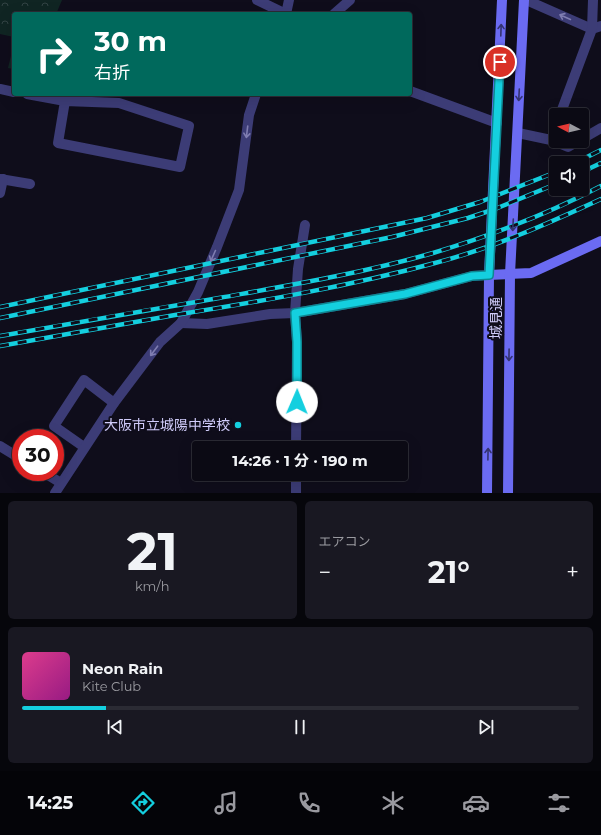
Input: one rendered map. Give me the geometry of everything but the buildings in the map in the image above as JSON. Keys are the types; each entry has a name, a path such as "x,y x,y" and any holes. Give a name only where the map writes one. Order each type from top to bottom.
{"street":[{"path":"257,0 282,12"},
{"path":"286,12 289,0"},
{"path":"336,12 350,0"},
{"name":"城見通","path":"487,493 489,275 502,0"},
{"path":"525,0 597,28"},
{"name":"城見通","path":"508,493 510,274 525,0"},
{"path":"563,108 597,28 593,0"},
{"path":"0,89 12,92"},
{"path":"412,92 497,123"},
{"path":"38,96 65,101 119,103 189,126 180,168 58,143 65,101"},
{"path":"55,493 114,403 160,342 181,323 198,292 239,190 249,115 255,96"},
{"path":"589,135 601,128"},
{"path":"518,133 549,140"},
{"path":"0,193 1,179 30,184"},
{"path":"296,441 297,342 295,313 298,268 305,225"},
{"path":"181,323 207,324 270,314 295,313 405,294 472,276 531,273 601,241"},
{"path":"84,447 54,426 84,380 114,403"},
{"path":"0,446 12,453"},
{"path":"296,481 296,493"}],"green space":[{"path":"0,0 62,0 57,12 12,12 12,37 0,34"},
{"path":"12,52 12,69 8,68"}],"railway":[{"path":"589,156 601,150"},
{"path":"589,169 601,163"},
{"path":"0,307 427,218 480,202 549,175"},
{"path":"0,336 354,273 407,260 433,253 518,224 601,186"},
{"path":"0,318 392,237 468,218 495,209 549,187"},
{"path":"0,346 274,298 371,279 457,257 499,243 601,199"}],"place":[{"name":"大阪市立城陽中学校","path":"238,425"}],"route":[{"path":"297,402 297,342 295,313 405,294 472,276 489,275 500,62"}]}
